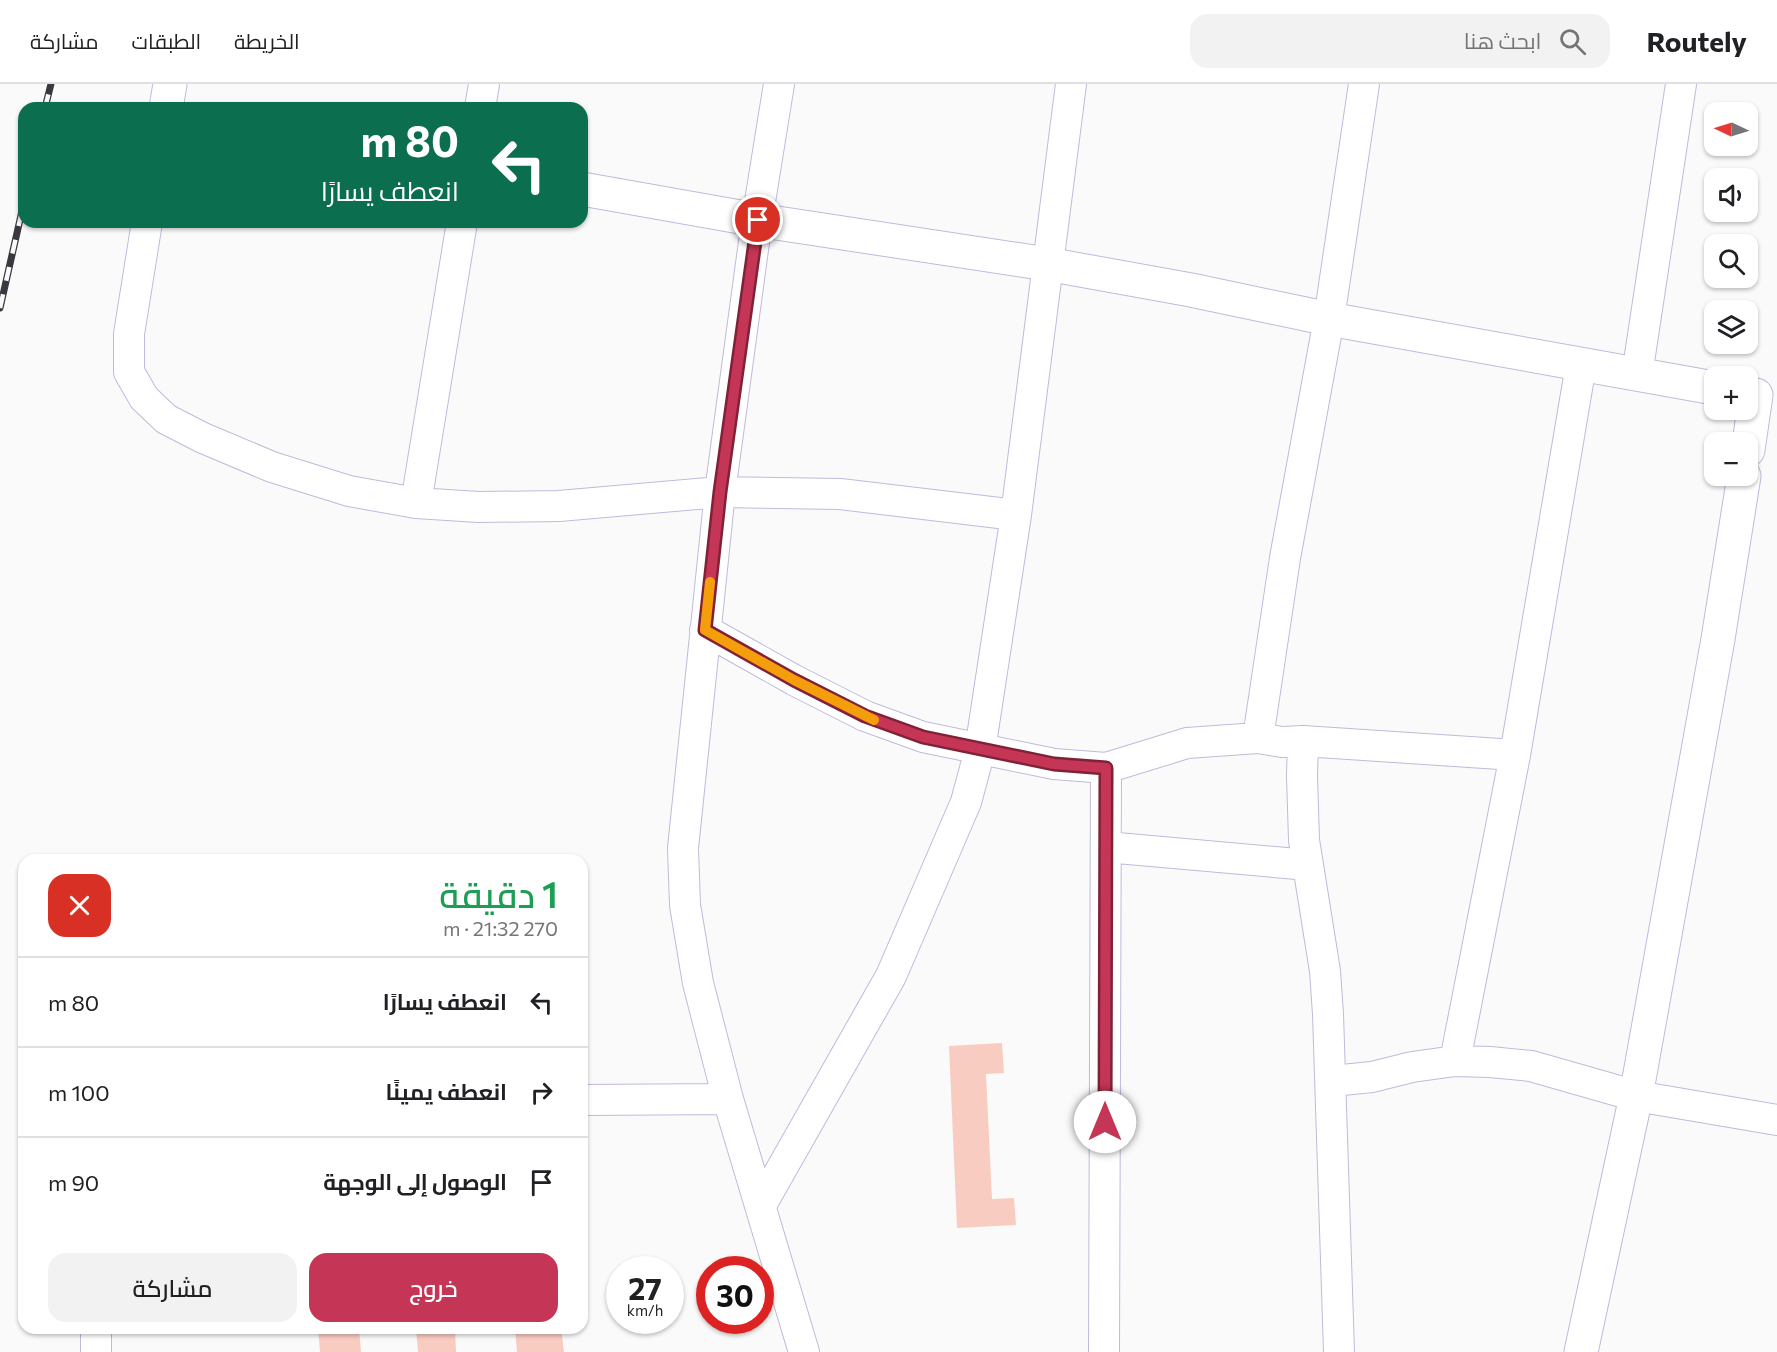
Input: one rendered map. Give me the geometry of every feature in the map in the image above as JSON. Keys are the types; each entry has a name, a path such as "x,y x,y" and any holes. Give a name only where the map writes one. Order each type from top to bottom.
{"main road":[{"path":"167,102 170,84"},
{"path":"588,190 758,220 1047,264 1238,299 1329,319 1704,386"},
{"path":"1752,432 1760,396"},
{"path":"1581,1352 1636,1096 1718,639 1742,486"}],"street":[{"path":"481,102 484,84"},
{"path":"779,84 720,492 684,848 685,905 698,983 728,1099 804,1352"},
{"path":"761,1204 891,976 966,802 980,750 1016,515 1071,84"},
{"path":"1258,738 1285,558 1329,319 1364,84"},
{"path":"1637,375 1681,84"},
{"path":"146,228 129,334 129,372 144,398 166,419 203,438 272,467 349,491 416,503 479,507 559,506 720,492 840,494 1016,515"},
{"path":"416,503 461,228"},
{"path":"1455,1061 1515,755 1581,365"},
{"path":"705,630 794,680 865,716 923,737 1054,764 1106,768 1187,743 1258,738 1282,742 1303,741 1515,755"},
{"path":"1303,741 1302,810 1324,970 1332,1081 1339,1352"},
{"path":"1104,1352 1106,768"},
{"path":"1106,847 1308,865"},
{"path":"1332,1081 1372,1077 1412,1067 1455,1061 1490,1062 1531,1066 1636,1096 1777,1120"},
{"path":"588,1100 728,1099"},
{"path":"96,1334 96,1352"}],"building":[{"path":"1002,1043 1004,1073 986,1074 992,1199 1014,1198 1016,1225 957,1228 949,1046"},
{"path":"318,1334 360,1334 361,1352 320,1352"},
{"path":"416,1334 455,1334 456,1352 418,1352"},
{"path":"516,1334 562,1334 564,1352 517,1352"}],"railway":[{"path":"46,102 51,84"},
{"path":"0,308 18,228"}],"slow traffic":[{"path":"710,582 705,630 794,680 874,720"}],"route":[{"path":"758,220 720,492 705,630 794,680 865,716 923,737 1054,764 1106,768 1105,1122"}]}
